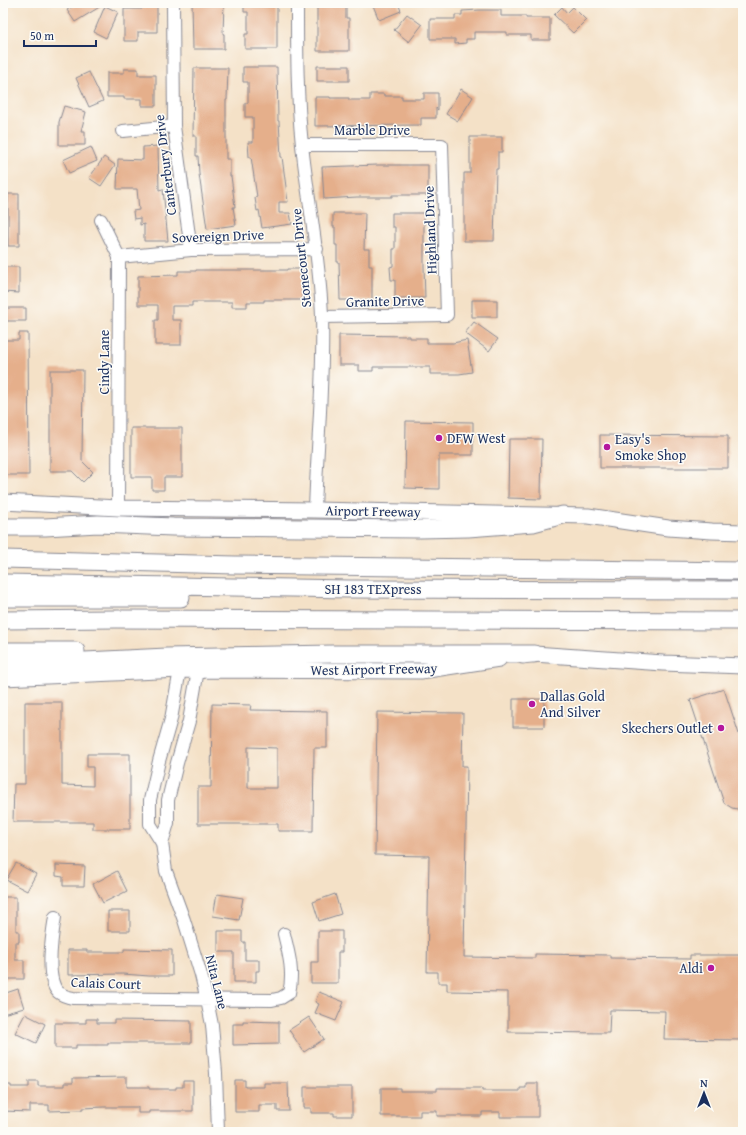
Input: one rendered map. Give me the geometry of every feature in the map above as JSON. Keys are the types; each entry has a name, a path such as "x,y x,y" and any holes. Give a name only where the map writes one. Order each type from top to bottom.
{"highway":[{"path":"3,516 44,517 98,524 173,527 420,529 468,528 533,523 563,515"},
{"path":"3,528 98,524"},
{"path":"3,559 125,564 743,571"},
{"path":"3,572 63,574 125,564"},
{"name":"SH 183 TEXpress","path":"3,583 350,589 743,590"},
{"name":"SH 183 TEXpress","path":"3,598 743,599"},
{"path":"3,620 743,621"},
{"path":"3,651 534,654"},
{"path":"3,665 167,657 333,654"}],"main road":[{"name":"Airport Freeway","path":"3,502 118,508 315,510 591,516 668,528 743,532"},
{"name":"West Airport Freeway","path":"3,678 180,670 421,671 534,654 663,663 743,666"}],"street":[{"name":"Canterbury Drive","path":"173,3 174,126 191,250"},
{"name":"Stonecourt Drive","path":"296,3 297,88 302,145 317,249 322,316 321,384 315,510"},
{"path":"123,131 174,126"},
{"name":"Marble Drive","path":"302,145 442,145"},
{"name":"Highland Drive","path":"442,145 448,315"},
{"name":"Cindy Lane","path":"101,220 119,257 118,508"},
{"name":"Sovereign Drive","path":"119,257 191,250 317,249"},
{"name":"Granite Drive","path":"322,316 448,315"},
{"name":"Nita Lane","path":"180,670 172,719 159,761 150,800 150,824 162,843 166,871 184,920 201,974 207,1000 212,1024 216,1073 218,1132"},
{"name":"Nita Lane","path":"162,843 168,823 168,800 189,721 198,670"},
{"name":"Calais Court","path":"55,917 52,935 51,968 53,983 57,991 64,996 73,998 207,1000 272,1000 281,998 289,993 292,982 291,967 284,934"}],"building":[{"path":"78,3 106,3 75,22 67,10"},
{"path":"142,3 157,3 157,32 138,32 138,41 124,41 124,9 142,9"},
{"path":"192,3 224,3 224,49 193,49"},
{"path":"244,3 277,3 277,49 245,49 245,34 248,34 248,12 244,12"},
{"path":"317,3 346,3 346,18 349,18 349,51 317,51"},
{"path":"372,3 398,3 401,11 379,20"},
{"path":"105,6 118,12 106,38 94,32"},
{"path":"562,7 567,13 573,7 586,20 573,33 554,15"},
{"path":"501,10 501,16 550,18 550,40 531,40 531,35 507,35 507,32 474,32 474,39 466,39 466,43 455,44 455,39 430,39 430,19 455,19 455,15 462,15 462,11"},
{"path":"407,14 422,25 409,42 394,30"},
{"path":"317,66 349,66 349,81 317,81"},
{"path":"243,67 277,67 278,121 281,157 288,202 279,202 279,213 290,213 292,224 262,228 259,210 257,211 255,198 257,197 251,157 249,157 248,142 253,142 253,117 245,117 245,103 248,103 248,82 243,82"},
{"path":"194,68 228,68 226,100 226,159 230,159 230,176 236,225 207,229 199,174 198,156 196,156 196,136 193,136"},
{"path":"124,69 138,69 138,75 156,75 156,106 142,106 142,99 107,97 107,73 124,73"},
{"path":"89,72 103,101 89,107 76,78"},
{"path":"461,89 473,97 458,121 446,114"},
{"path":"424,93 438,93 438,110 436,108 436,118 421,118 421,125 315,126 315,97 370,100 370,94 384,94 384,96 402,96 402,99 424,99"},
{"path":"64,106 86,112 81,131 85,131 85,145 59,145 59,122"},
{"path":"470,137 502,137 502,152 498,152 498,169 496,169 494,241 464,241 464,173 470,173"},
{"path":"158,146 159,190 163,189 168,241 144,241 144,224 140,225 140,218 134,219 133,211 139,210 137,189 117,189 118,159 143,160 143,147"},
{"path":"91,147 97,161 69,173 63,160"},
{"path":"104,157 115,165 101,186 89,178"},
{"path":"428,165 428,195 392,195 392,197 324,199 322,167"},
{"path":"8,194 19,194 19,246 8,246"},
{"path":"333,213 365,213 364,249 369,249 369,266 372,266 372,300 340,300 339,262 337,262 337,245 335,245"},
{"path":"392,213 424,213 425,298 395,298 395,280 391,280 390,267 393,266 393,249 395,249 395,227 392,227"},
{"path":"3,267 19,267 19,293 3,292"},
{"path":"302,269 302,300 264,300 264,302 247,302 247,307 232,307 232,302 192,302 192,306 172,306 172,320 181,320 181,345 155,345 155,320 158,320 158,305 138,305 138,276 178,275 178,271 196,270"},
{"path":"472,300 497,300 497,317 472,317"},
{"path":"3,308 26,308 26,321 3,321"},
{"path":"474,322 498,339 489,351 465,333"},
{"path":"19,333 28,333 29,475 3,475 3,340 19,340"},
{"path":"339,335 409,336 409,338 427,338 427,343 453,343 467,340 472,372 459,374 430,374 430,367 373,367 373,371 359,371 359,365 339,365"},
{"path":"50,370 83,370 82,461 93,472 83,482 72,471 50,471"},
{"name":"DFW West","path":"406,421 473,422 473,455 439,455 439,489 405,488"},
{"path":"131,428 182,428 182,477 164,477 164,490 152,490 152,477 131,477"},
{"path":"600,435 728,436 728,468 600,468"},
{"path":"509,439 542,439 541,499 508,498"},
{"path":"724,689 743,746 743,810 732,808 724,803 690,700"},
{"path":"513,699 544,699 544,727 513,727"},
{"path":"25,702 62,702 62,785 93,786 93,767 87,767 87,754 130,754 130,829 93,829 93,822 13,822 14,784 25,784"},
{"path":"212,704 251,705 250,710 327,711 327,748 314,748 313,831 278,831 278,824 198,824 198,787 211,787","holes":["248,747 277,748 277,788 248,788"]},
{"path":"377,712 463,713 462,766 467,766 464,957 535,958 535,954 610,955 610,958 690,959 690,955 743,955 743,1040 664,1039 665,1011 610,1010 609,1033 508,1032 508,992 447,991 447,983 438,983 438,972 427,972 429,856 375,855"},
{"path":"16,863 36,874 27,891 6,880"},
{"path":"56,865 85,866 84,886 63,886 63,877 56,876"},
{"path":"117,871 127,891 103,903 93,884"},
{"path":"217,894 243,898 239,920 213,916"},
{"path":"335,894 341,914 319,921 313,902"},
{"path":"3,897 16,897 16,931 19,931 19,942 15,942 15,960 24,960 24,979 3,979"},
{"path":"108,911 130,911 130,931 108,931"},
{"path":"218,931 242,931 242,942 245,942 245,960 259,960 259,971 256,971 256,982 234,982 234,952 218,952"},
{"path":"318,931 342,931 342,952 338,952 338,983 311,983 311,962 318,962"},
{"path":"124,949 172,950 172,976 123,974 68,975 68,950 87,950 87,952 124,952"},
{"path":"18,989 24,1008 3,1014 3,994"},
{"path":"319,992 344,1002 336,1021 315,1013 319,1004 315,1002"},
{"path":"25,1014 45,1024 36,1043 15,1033"},
{"path":"309,1017 324,1039 304,1052 289,1030"},
{"path":"86,1019 97,1019 97,1023 114,1023 114,1020 191,1021 191,1043 108,1043 108,1045 76,1045 76,1048 55,1048 55,1023 86,1023"},
{"path":"243,1021 279,1022 279,1044 233,1045 233,1024 243,1024"},
{"path":"127,1077 127,1087 149,1087 149,1089 176,1089 176,1087 183,1087 183,1081 193,1081 193,1111 149,1111 149,1113 138,1113 138,1107 104,1107 82,1108 82,1110 49,1111 49,1105 30,1105 30,1112 3,1111 3,1085 11,1085 11,1087 29,1087 29,1081 38,1081 38,1086 64,1086 64,1083 73,1083 73,1078"},
{"path":"235,1080 245,1080 245,1087 264,1087 264,1083 288,1083 289,1111 277,1111 277,1105 259,1105 259,1112 235,1112"},
{"path":"526,1083 538,1083 538,1117 500,1117 500,1112 482,1112 482,1116 437,1116 437,1111 420,1111 420,1116 381,1116 381,1088 400,1088 400,1091 437,1091 437,1088 482,1088 482,1091 520,1091 520,1088 526,1088"},
{"path":"304,1087 352,1087 352,1116 334,1116 334,1113 311,1113 311,1108 304,1108"}],"place":[{"name":"DFW West","path":"439,438"},
{"name":"Easy's Smoke Shop","path":"607,447"},
{"name":"Dallas Gold And Silver","path":"532,704"},
{"name":"Skechers Outlet","path":"721,728"},
{"name":"Aldi","path":"711,968"}]}
